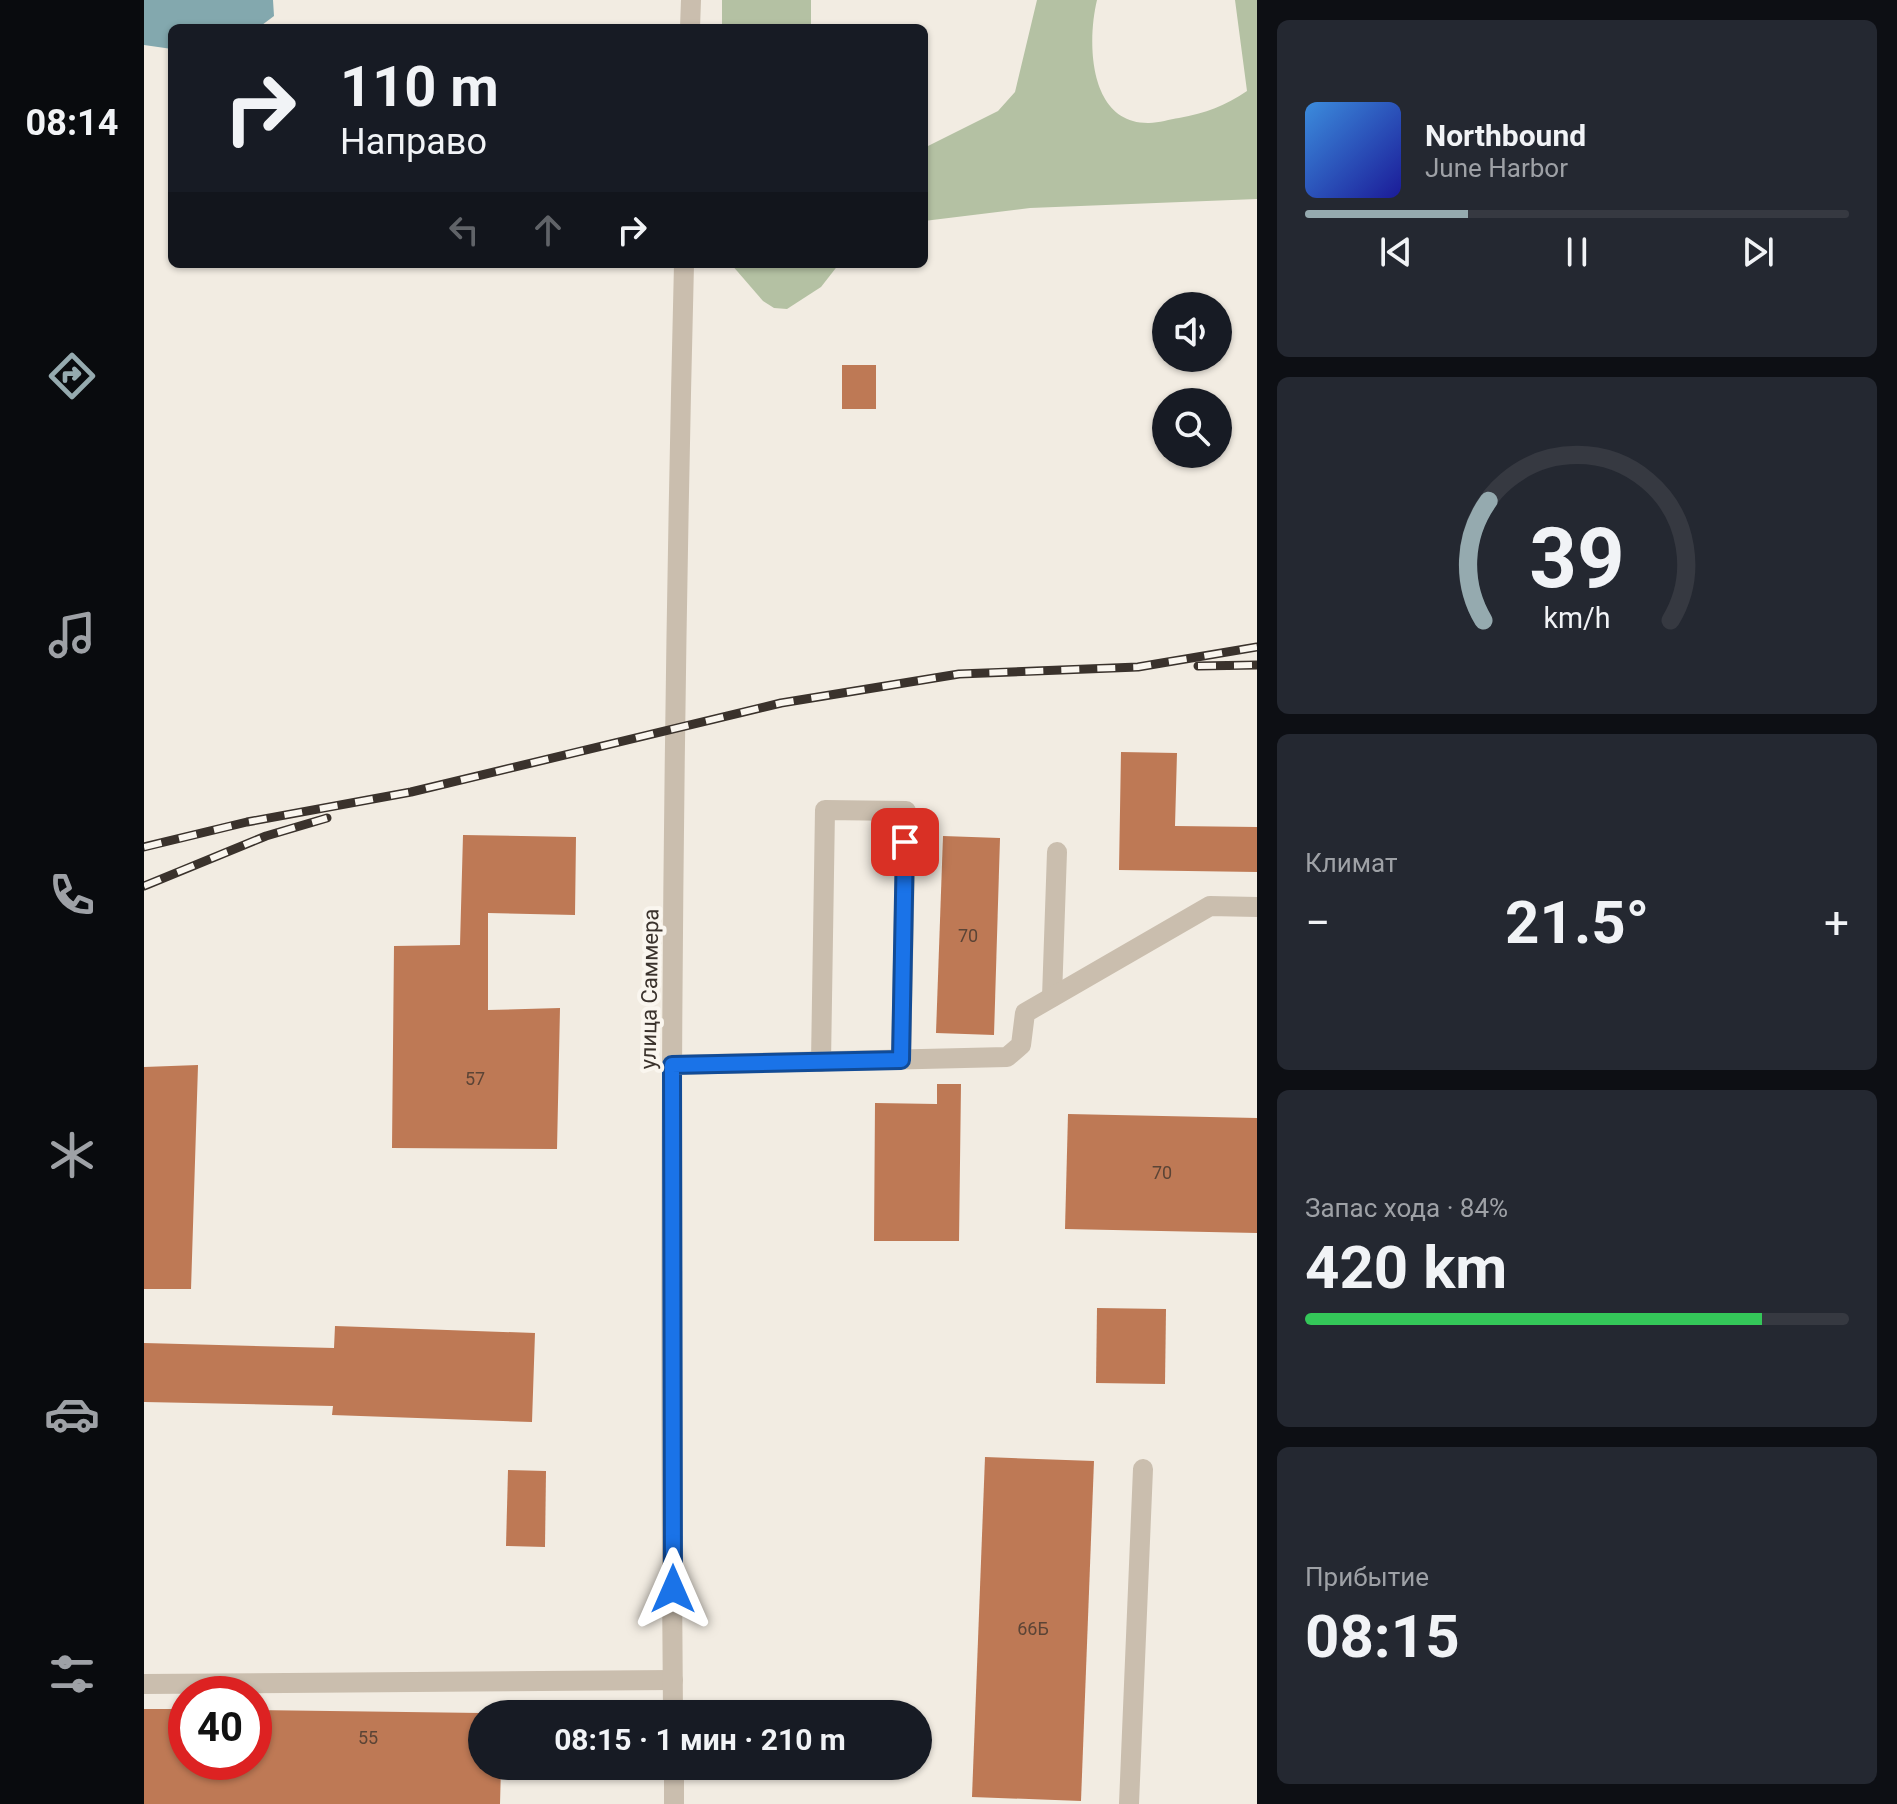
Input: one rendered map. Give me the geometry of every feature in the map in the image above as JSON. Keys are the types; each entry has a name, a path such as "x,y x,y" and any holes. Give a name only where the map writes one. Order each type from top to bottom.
{"street":[{"path":"690,24 691,0"},
{"name":"улица Саммера","path":"673,1700 672,1065 678,499 684,268"},
{"path":"821,1062 825,810 906,811 901,1060"},
{"path":"1052,997 1057,852"},
{"path":"672,1065 1007,1057 1021,1045 1025,1013 1210,906 1257,907"},
{"path":"1129,1804 1143,1469"},
{"path":"144,1684 673,1680"},
{"path":"674,1780 674,1804"}],"green space":[{"path":"722,0 811,0 811,24 722,24"},
{"path":"1037,0 1097,0 1092,37 1096,77 1103,95 1114,110 1129,120 1149,123 1207,111 1247,91 1235,0 1257,0 1257,199 1030,208 928,221 928,146 998,111 1015,92"},
{"path":"734,268 836,268 821,287 787,309 774,308 763,301"}],"water":[{"path":"144,0 273,0 274,16 263,24 168,24 168,48 144,45"}],"building":[{"path":"842,365 876,365 876,409 842,409"},
{"path":"1121,752 1177,753 1175,826 1257,827 1257,872 1119,870"},
{"path":"463,835 576,837 575,915 488,913 488,1010 560,1008 557,1149 392,1148 394,946 460,945"},
{"path":"943,836 1000,838 994,1035 936,1033"},
{"path":"198,1065 191,1289 144,1289 144,1067"},
{"path":"937,1084 961,1084 959,1241 874,1241 875,1103 937,1104"},
{"path":"1068,1114 1257,1118 1257,1233 1065,1229"},
{"path":"1097,1308 1166,1309 1165,1384 1096,1383"},
{"path":"335,1326 535,1333 532,1422 332,1415 333,1406 144,1402 144,1343 334,1348"},
{"path":"985,1457 1094,1461 1081,1801 972,1797"},
{"path":"508,1470 546,1471 545,1547 506,1546"},
{"path":"144,1709 168,1709 168,1780 272,1780 272,1710 468,1713 468,1780 501,1780 500,1804 144,1804"}],"railway":[{"path":"144,847 247,822 411,792 781,703 959,674 1138,667 1257,647"},
{"path":"1198,666 1257,665"},
{"path":"144,886 266,836 327,818"}],"route":[{"path":"673,1589 672,1065 901,1060 905,842"}]}
